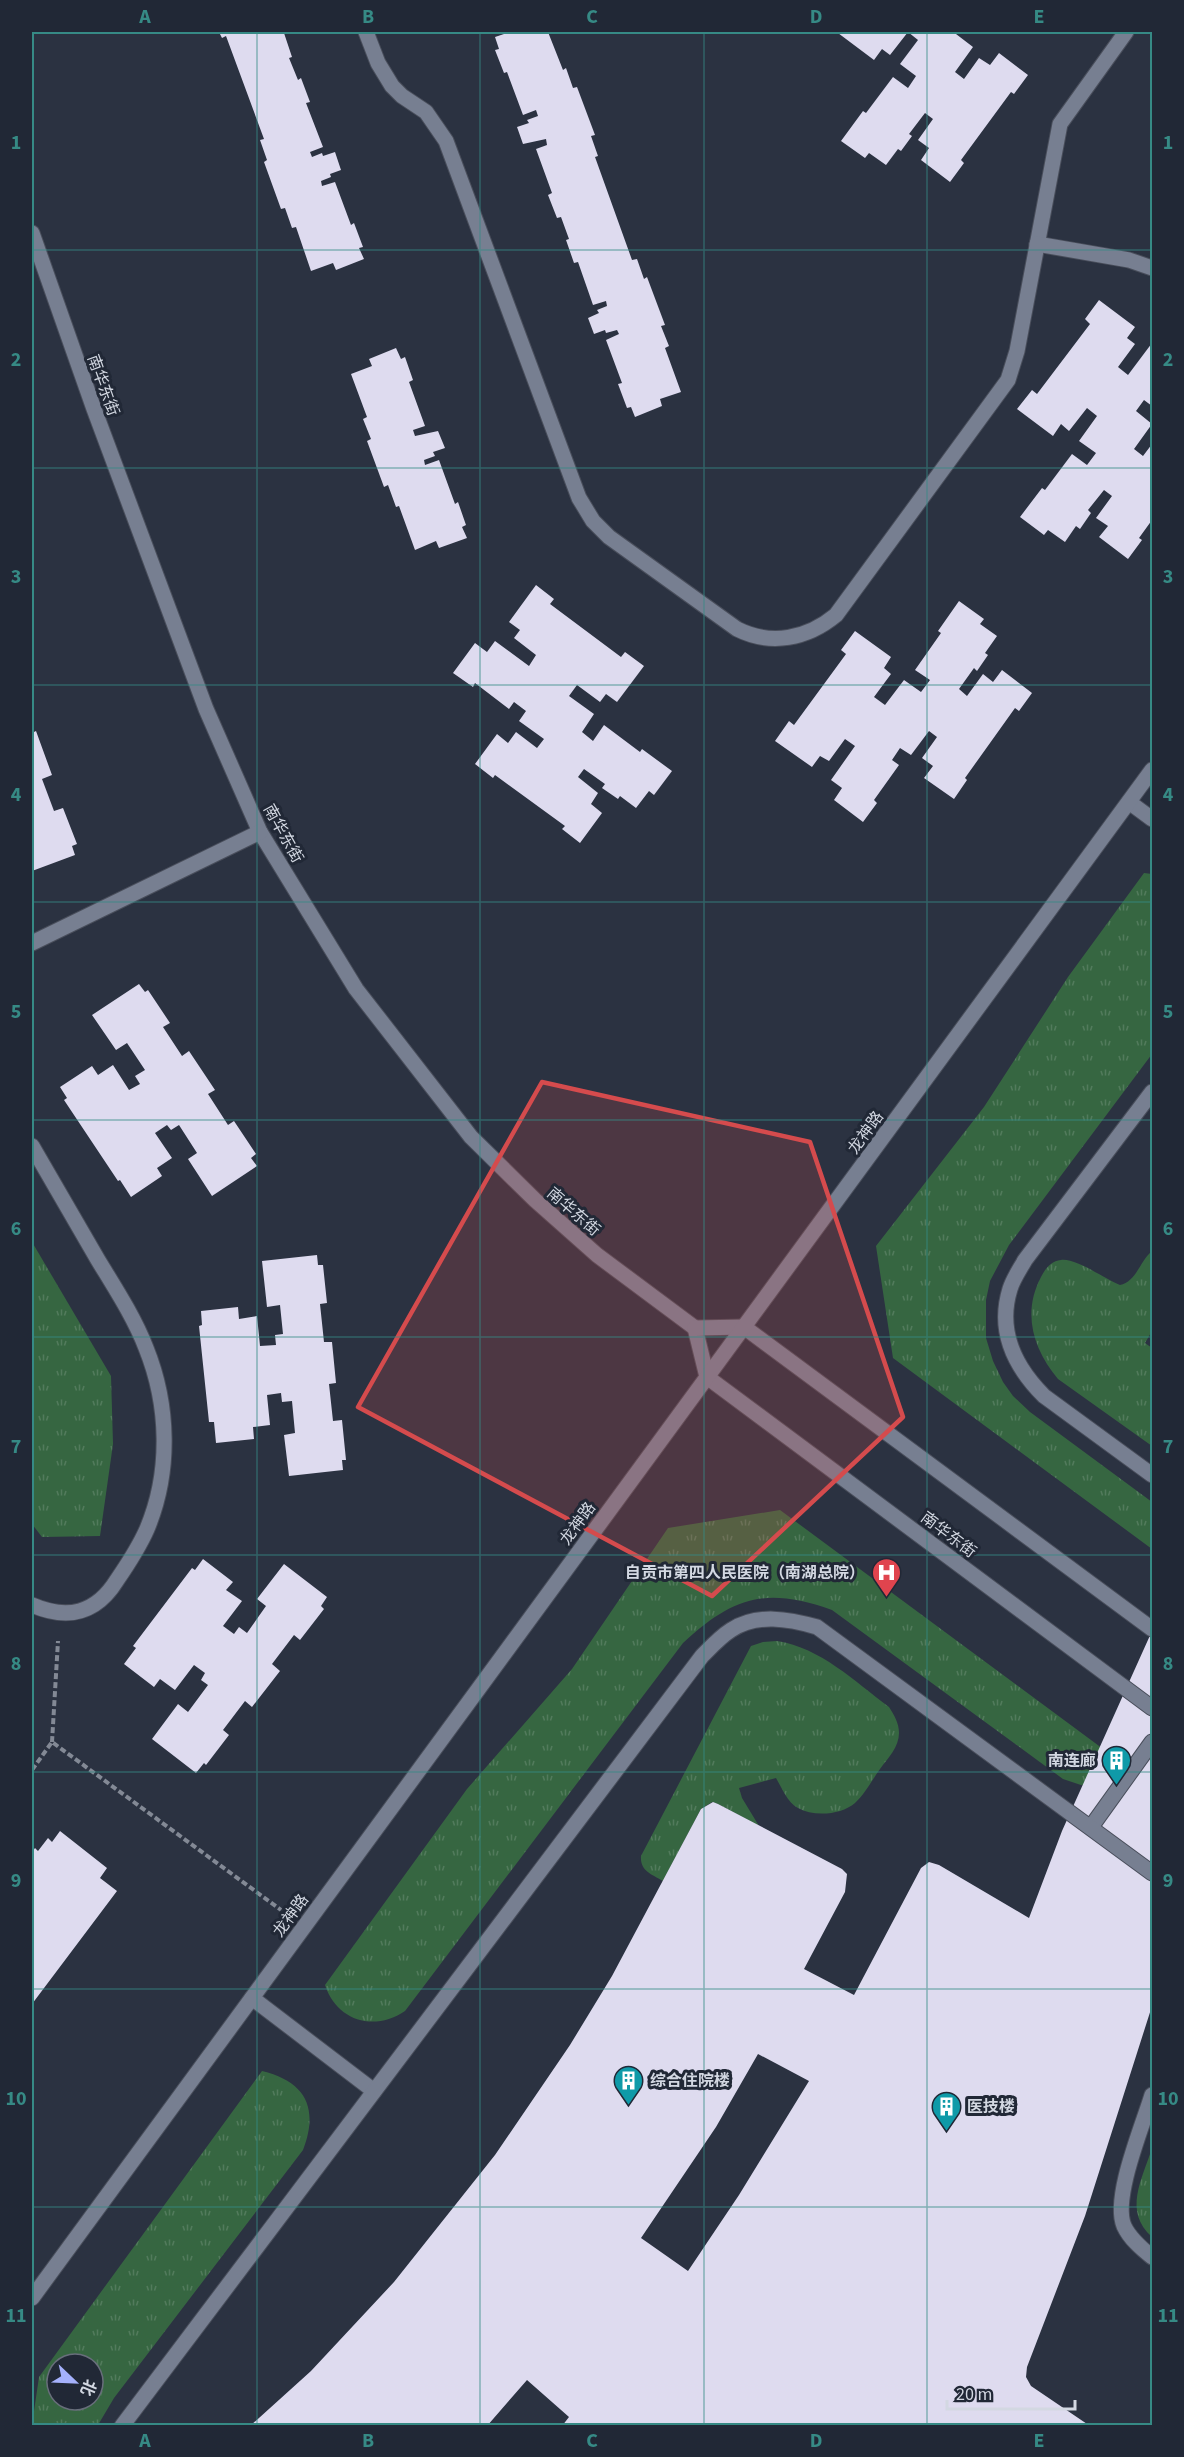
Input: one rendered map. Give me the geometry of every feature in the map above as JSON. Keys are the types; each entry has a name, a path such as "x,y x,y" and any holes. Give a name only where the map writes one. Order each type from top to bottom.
{"street":[{"path":"366,32 378,63 392,86 402,96 426,112 446,141 579,498 593,521 618,543 737,629 751,636 765,639 794,637 822,627 836,615 1008,380 1014,366 1060,124 1126,32"},
{"name":"南华东街","path":"32,233 94,409 206,709 260,832 356,989 471,1137 535,1200 597,1255 694,1328"},
{"path":"1037,244 1129,260 1152,268"},
{"name":"龙神路","path":"32,2298 1152,770"},
{"path":"1129,802 1152,819"},
{"path":"32,943 260,832"},
{"path":"1152,1092 1025,1260 1010,1289 1006,1316 1008,1342 1017,1363 1029,1381 1044,1396 1152,1475"},
{"path":"32,1146 119,1295 145,1346 163,1406 164,1452 156,1502 147,1530 110,1592 95,1605 68,1615 48,1612 32,1605"},
{"path":"707,1377 694,1328 744,1327 1152,1629"},
{"name":"南华东街","path":"707,1377 1152,1708"},
{"path":"122,2426 702,1656 731,1630 754,1620 779,1618 817,1627 1152,1873"},
{"path":"1090,1827 1152,1742"},
{"path":"252,1998 375,2091"},
{"path":"1152,2095 1123,2188 1120,2206 1124,2225 1134,2241 1152,2257"}],"path":[{"path":"32,1770 52,1742 60,1614"},
{"path":"52,1742 304,1926"}],"highlighted area":[{"path":"542,1082 810,1142 903,1417 712,1596 358,1407"}],"green space":[{"path":"1144,873 1152,874 1152,1054 1009,1245 990,1281 986,1300 986,1338 993,1361 1013,1396 1030,1412 1152,1502 1152,1549 893,1358 876,1246 984,1107 1068,977"},
{"path":"32,1242 111,1376 113,1444 100,1536 42,1537 32,1524"},
{"path":"1152,1251 1152,1331 1145,1343 1152,1348 1152,1446 1058,1379 1042,1355 1031,1317 1035,1290 1044,1271 1054,1262 1067,1260 1074,1262 1120,1285 1134,1276"},
{"path":"780,1510 1118,1760 1092,1784 1081,1785 1063,1779 832,1610 788,1599 752,1600 719,1615 683,1643 405,2011 381,2021 369,2021 347,2015 338,2007 325,1985 467,1789 572,1669 668,1528"},
{"path":"777,1641 823,1658 889,1707 899,1729 899,1738 895,1748 862,1795 855,1803 842,1810 819,1814 804,1811 788,1799 776,1778 739,1788 742,1798 759,1826 712,1802 701,1809 663,1881 644,1869 641,1856 751,1646"},
{"path":"262,2071 289,2082 299,2090 309,2109 308,2135 303,2150 114,2398 98,2425 32,2425 39,2377 45,2369 45,2412 105,2412 105,2352 57,2352"},
{"path":"1152,2148 1152,2237 1138,2217 1137,2195"}],"building":[{"path":"219,32 284,33 292,57 289,58 298,80 301,78 310,102 306,103 323,147 310,152 312,157 335,152 341,170 321,181 322,186 335,182 351,225 354,223 363,247 359,248 364,259 336,270 333,263 311,271 296,227 292,228 285,208 281,209 264,162 267,160 260,140 264,139 226,36 222,38"},
{"path":"510,32 523,32 524,34 548,32 563,70 566,68 573,88 577,87 595,135 591,136 598,156 595,157 632,260 637,259 644,279 647,277 665,325 661,326 669,346 665,348 681,392 660,399 662,406 635,417 631,407 627,408 618,384 622,383 606,340 619,334 617,330 606,333 605,330 594,334 588,318 599,313 597,310 607,306 606,301 593,305 578,262 574,263 561,217 557,218 548,195 552,193 536,149 547,145 546,139 523,144 517,127 529,123 527,120 538,116 536,110 523,115 507,72 504,73 495,50 499,49 495,37"},
{"path":"908,32 890,55 882,49 874,60 838,33"},
{"path":"908,32 958,32 956,34 973,47 955,72 964,79 979,58 990,65 999,53 1028,75 1014,94 1011,92 961,160 964,163 950,182 921,160 929,148 918,140 933,119 925,113 909,134 912,136 901,151 898,149 886,165 869,153 865,158 841,141 863,111 866,113 893,77 908,88 916,76 900,64 918,40"},
{"path":"1099,300 1135,327 1127,338 1135,344 1118,367 1128,375 1152,343 1152,406 1144,400 1136,411 1152,424 1134,449 1143,456 1152,444 1152,520 1139,538 1142,540 1128,559 1099,537 1108,526 1096,518 1112,496 1104,490 1088,510 1091,513 1080,529 1076,526 1065,542 1048,530 1044,535 1020,517 1042,488 1045,490 1072,454 1087,465 1096,453 1079,441 1097,416 1087,408 1069,431 1061,424 1053,436 1017,409 1032,390 1037,394 1090,324 1085,319"},
{"path":"396,348 401,359 405,357 413,380 409,382 425,426 413,430 415,436 438,431 445,448 433,452 435,456 424,460 425,465 439,460 455,504 458,502 466,525 462,527 467,538 439,548 436,541 415,550 399,506 396,507 388,485 384,487 367,441 371,439 363,419 367,417 351,374 372,366 369,359"},
{"path":"536,585 554,599 550,604 621,657 625,652 644,666 617,702 606,694 600,702 577,685 569,696 594,714 582,732 593,741 604,725 640,752 642,749 672,771 654,795 649,791 636,808 620,796 618,799 602,788 605,784 584,769 578,777 598,793 591,804 602,813 580,843 562,829 565,826 495,775 493,778 475,764 497,734 508,743 516,732 537,748 544,739 519,721 526,711 514,702 509,709 475,683 473,687 453,673 475,643 487,652 495,641 529,666 536,655 514,638 520,630 509,622"},
{"path":"959,601 984,619 980,624 997,636 985,653 988,655 977,671 974,668 959,689 967,696 983,674 993,682 1002,670 1032,693 1019,711 1015,708 965,778 967,780 954,799 924,778 933,766 922,758 937,737 929,731 911,755 900,748 892,760 899,765 874,800 877,803 863,822 834,800 842,788 831,780 855,746 845,739 829,761 820,756 812,767 775,741 789,721 794,725 846,654 841,650 855,631 891,657 884,668 891,674 874,697 885,705 904,680 921,692 930,680 915,670 941,633 938,631"},
{"path":"36,731 52,775 42,779 54,811 63,808 77,844 72,846 75,855 32,871 32,733"},
{"path":"139,984 145,992 148,990 170,1023 163,1027 182,1056 189,1051 215,1090 208,1094 228,1125 234,1121 256,1154 251,1158 257,1166 212,1196 188,1159 197,1153 179,1125 171,1130 167,1125 155,1133 172,1158 157,1168 162,1176 131,1197 64,1100 67,1098 60,1087 92,1066 98,1075 113,1065 129,1090 140,1084 135,1076 145,1070 127,1043 116,1050 92,1015"},
{"path":"317,1255 318,1265 323,1265 327,1303 320,1304 324,1342 332,1342 336,1383 329,1384 333,1421 342,1420 346,1460 342,1460 343,1470 289,1476 284,1435 295,1433 292,1401 282,1402 281,1393 267,1395 270,1425 253,1427 254,1439 216,1443 214,1422 209,1422 199,1326 202,1325 201,1311 238,1307 239,1319 257,1316 260,1346 276,1345 275,1335 283,1334 280,1305 267,1307 262,1261"},
{"path":"203,1559 233,1582 226,1590 242,1601 223,1626 234,1634 239,1627 247,1633 266,1606 257,1599 284,1564 327,1597 321,1606 324,1609 300,1640 294,1635 272,1664 280,1671 252,1707 245,1701 223,1730 229,1735 206,1765 204,1763 196,1773 152,1739 178,1704 188,1712 208,1685 201,1680 205,1673 194,1665 175,1690 160,1679 154,1687 124,1664 136,1648 133,1646 192,1568 195,1570"},
{"path":"1152,1631 1152,2006 1085,2216 1027,2367 1026,2377 1031,2386 1090,2426 562,2426 569,2417 527,2380 487,2426 250,2426 311,2371 394,2282 495,2155 570,2045 612,1976 701,1809 713,1802 718,1804 842,1869 847,1874 845,1892 804,1969 854,1995 921,1868 929,1862 939,1865 1029,1918 1062,1831","holes":["758,2054 809,2081 739,2195 688,2271 641,2238 716,2127"]},
{"path":"60,1831 107,1868 100,1878 117,1891 32,2004 32,1852 35,1848 38,1851 48,1838 52,1842"}],"place":[{"name":"自贡市第四人民医院（南湖总院）","path":"886,1598"},
{"name":"南连廊","path":"1117,1786"},
{"name":"综合住院楼","path":"629,2106"},
{"name":"医技楼","path":"946,2132"}]}
